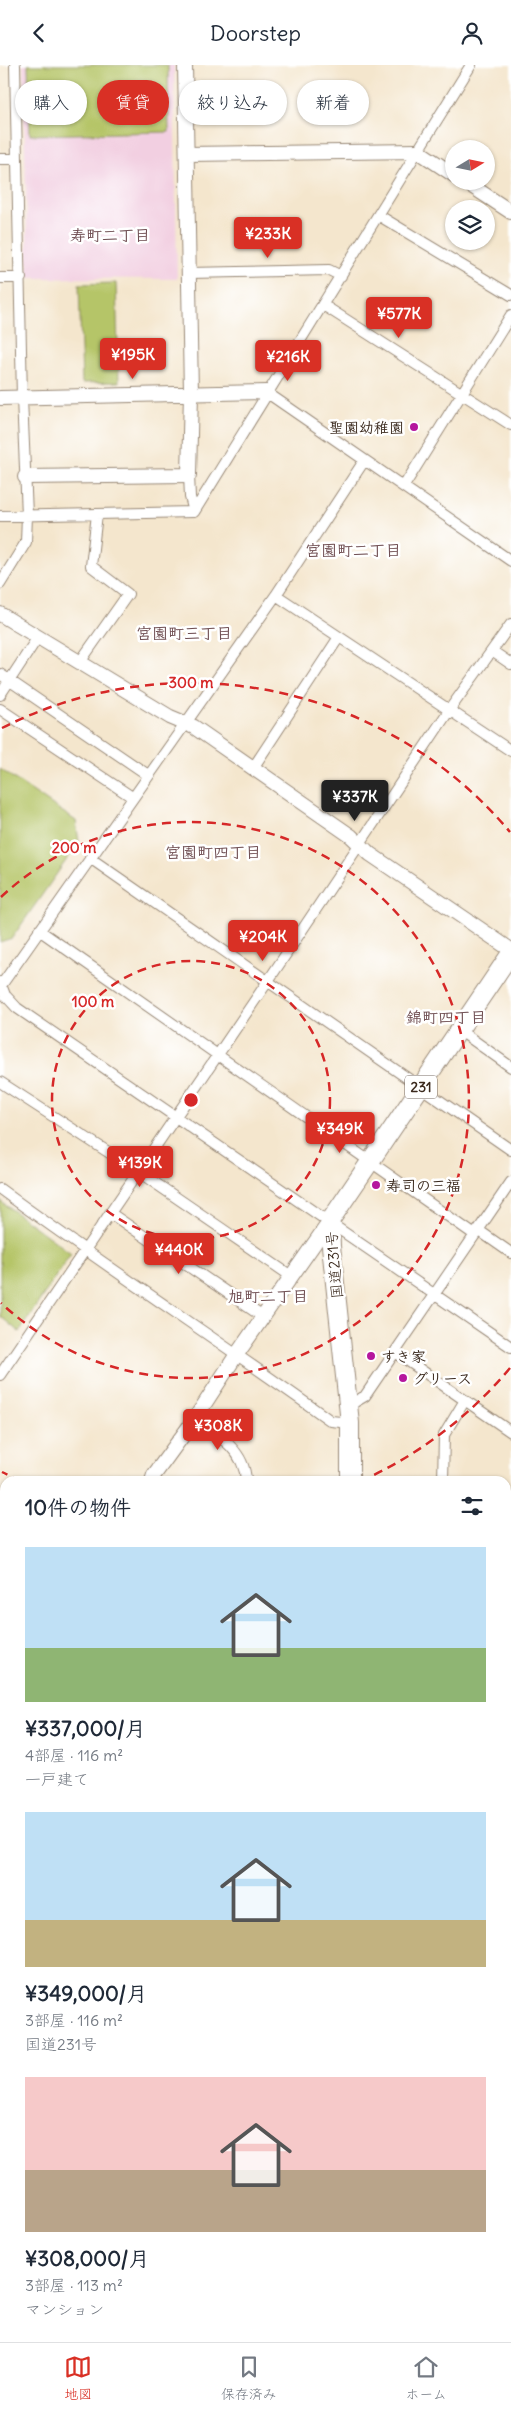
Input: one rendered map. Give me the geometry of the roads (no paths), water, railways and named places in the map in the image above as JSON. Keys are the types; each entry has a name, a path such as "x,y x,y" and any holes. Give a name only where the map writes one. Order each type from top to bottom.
{"highway":[{"name":"国道231号","path":"350,1476 349,1414 330,1221 460,1030 511,951"}],"street":[{"path":"0,584 26,542 27,515 22,398 16,65"},
{"path":"185,65 191,393 189,475 190,497 194,512"},
{"path":"194,512 266,392 323,305 471,65"},
{"path":"186,154 418,151 445,169"},
{"path":"0,159 17,159"},
{"path":"478,190 511,212"},
{"path":"378,215 511,295"},
{"path":"189,273 329,271 341,276"},
{"path":"0,278 21,278"},
{"path":"323,305 511,425"},
{"path":"404,486 511,315"},
{"path":"0,398 266,392 511,561"},
{"path":"364,461 276,595 0,985 18,1008 511,1347"},
{"path":"25,477 189,475"},
{"path":"0,516 194,512"},
{"path":"80,663 128,594 91,566 97,514"},
{"path":"276,595 511,751"},
{"path":"0,613 170,717 194,727 351,836 386,865 511,951"},
{"path":"0,1375 218,1056 450,709 511,624"},
{"path":"0,695 38,637"},
{"path":"253,768 340,637"},
{"path":"492,651 511,664"},
{"path":"0,674 148,775"},
{"path":"0,709 132,797"},
{"path":"90,858 511,1150"},
{"path":"40,930 218,1056 476,1233 511,1253"},
{"path":"460,1030 511,1067"},
{"path":"0,1082 139,1172 291,1276"},
{"path":"0,1189 84,1251 237,1354 330,1421 349,1414 365,1396 511,1182"},
{"path":"110,1213 263,1317"},
{"path":"154,1476 194,1421 237,1354 330,1221"},
{"path":"395,1352 511,1432"},
{"path":"443,1476 444,1435 465,1400"},
{"path":"194,1421 222,1437 235,1451 242,1463 245,1476"}],"place":[{"name":"聖園幼稚園","path":"414,427"},
{"name":"寿司の三福","path":"376,1185"},
{"name":"すき家","path":"371,1356"},
{"name":"グリース","path":"403,1378"}],"district":[{"name":"寿町二丁目","path":"110,235"},
{"name":"宮園町二丁目","path":"353,550"},
{"name":"宮園町三丁目","path":"184,633"},
{"name":"宮園町四丁目","path":"213,852"},
{"name":"錦町四丁目","path":"446,1017"},
{"name":"旭町二丁目","path":"268,1296"}]}
